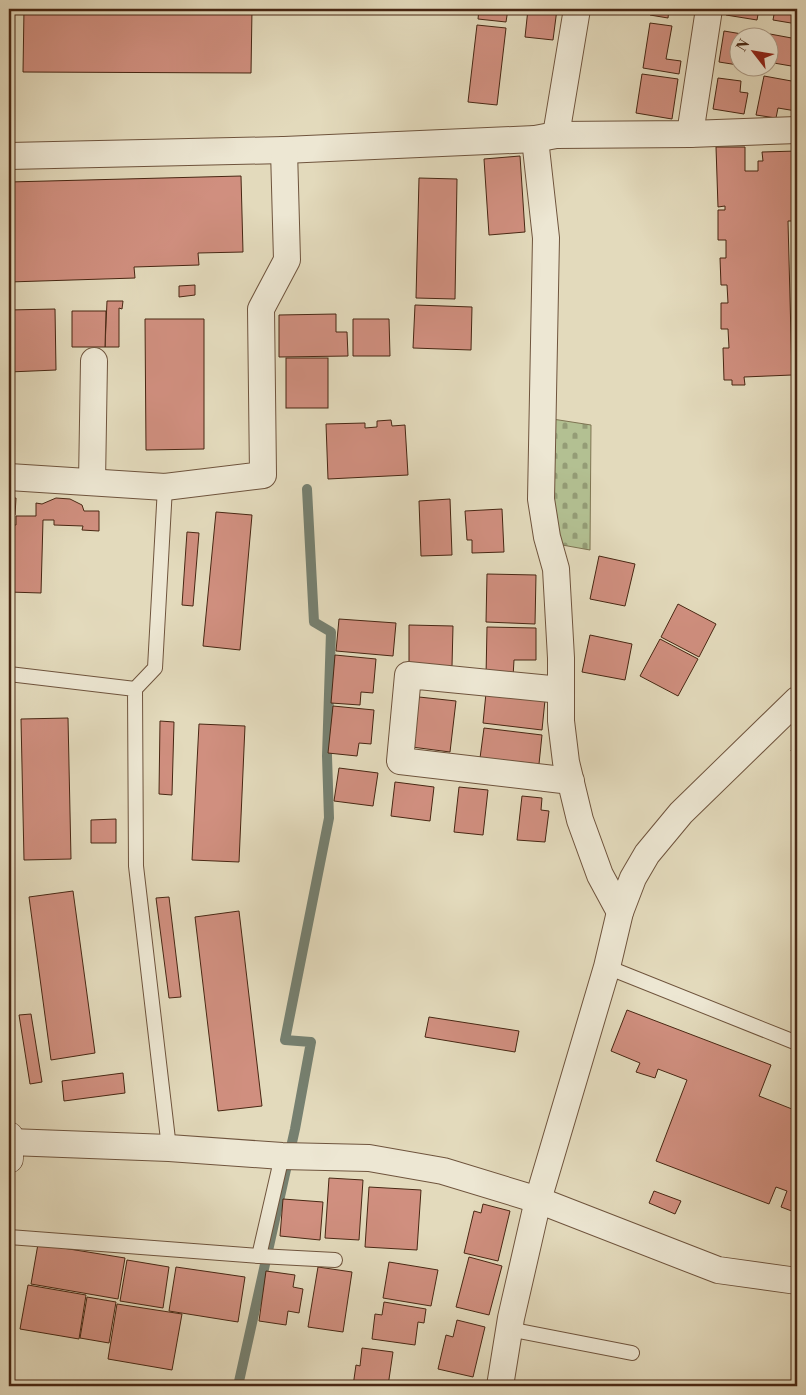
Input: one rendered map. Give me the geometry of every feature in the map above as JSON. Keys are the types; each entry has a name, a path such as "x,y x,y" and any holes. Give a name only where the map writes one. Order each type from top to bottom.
{"street":[{"path":"577,9 546,137 541,499 547,537 556,569 561,722 566,762 580,820 600,875 620,912"},
{"path":"690,134 709,9"},
{"path":"9,156 284,150 546,137 797,130"},
{"path":"9,476 165,487 264,475 261,310 287,260 284,150"},
{"path":"92,482 94,361"},
{"path":"561,690 408,675 400,761 571,780"},
{"path":"500,1386 509,1329 538,1200 607,967 620,912 632,878 642,862 681,813 796,703"},
{"path":"9,1146 169,1148 282,1156 369,1158 443,1171 538,1200 718,1270 797,1281"}],"lane":[{"path":"165,487 155,668 135,689 136,866 169,1148"},
{"path":"9,674 135,689"},
{"path":"607,967 797,1042"},
{"path":"259,1256 282,1156"},
{"path":"9,1237 335,1260"},
{"path":"509,1329 632,1353"}],"green space":[{"path":"546,418 591,425 590,550 551,543"}],"building":[{"path":"24,9 252,9 251,73 23,72"},
{"path":"479,9 508,9 506,22 478,19"},
{"path":"528,9 557,9 553,40 525,37"},
{"path":"651,9 669,9 668,18 650,15"},
{"path":"727,9 759,9 757,20 726,15"},
{"path":"775,9 797,9 797,24 773,20"},
{"path":"650,23 672,26 666,59 681,61 679,74 643,68"},
{"path":"477,25 506,28 497,105 468,102"},
{"path":"724,31 728,32 728,63 719,62"},
{"path":"778,35 797,39 797,67 778,64"},
{"path":"642,74 678,79 672,119 636,113"},
{"path":"718,78 741,81 740,92 748,93 744,114 713,109"},
{"path":"764,78 797,82 796,111 778,108 776,118 756,115"},
{"path":"716,147 745,147 745,171 758,171 758,161 763,161 762,152 797,151 797,221 788,221 792,375 744,377 745,385 732,385 732,380 724,380 723,348 729,348 728,329 721,329 721,303 728,303 727,285 721,285 720,258 726,258 726,240 718,240 718,210 725,210 725,206 718,207"},
{"path":"520,156 525,232 489,235 484,159"},
{"path":"241,176 243,252 198,253 199,265 134,267 135,278 9,282 9,182"},
{"path":"419,178 457,179 455,299 416,298"},
{"path":"195,285 195,295 179,297 179,286"},
{"path":"107,301 123,301 122,309 119,308 119,347 105,347"},
{"path":"415,305 472,307 471,350 413,348"},
{"path":"55,309 56,370 9,372 9,310"},
{"path":"72,311 106,311 105,347 72,347"},
{"path":"336,314 336,332 347,332 348,356 279,357 279,315"},
{"path":"145,319 204,319 204,449 146,450"},
{"path":"353,319 389,319 390,356 353,356"},
{"path":"286,358 328,358 328,408 286,408"},
{"path":"391,420 392,426 405,425 408,475 328,479 326,424 365,423 365,428 377,427 377,421"},
{"path":"9,498 16,498 15,515 9,514"},
{"path":"56,498 70,499 82,505 84,511 99,511 99,531 82,530 83,526 54,525 54,520 43,520 41,593 9,592 9,525 16,525 16,516 36,516 36,503 42,504"},
{"path":"450,499 452,555 421,556 419,501"},
{"path":"502,509 504,552 472,553 472,540 467,540 465,511"},
{"path":"216,512 252,515 240,650 203,646"},
{"path":"187,532 199,533 193,606 182,605"},
{"path":"599,556 635,564 625,606 590,599"},
{"path":"487,574 536,575 535,624 486,622"},
{"path":"678,604 716,624 699,657 661,637"},
{"path":"339,619 396,623 393,656 336,651"},
{"path":"409,625 453,626 452,666 409,665"},
{"path":"487,627 536,628 536,660 514,660 513,677 486,676"},
{"path":"590,635 632,644 625,680 582,672"},
{"path":"660,639 698,659 678,696 640,676"},
{"path":"335,655 376,659 373,693 361,692 360,705 331,703"},
{"path":"486,693 545,700 542,730 483,723"},
{"path":"419,697 456,701 450,752 412,747"},
{"path":"333,706 374,710 371,744 359,743 357,756 328,753"},
{"path":"68,718 71,859 24,860 21,719"},
{"path":"160,721 174,722 172,795 159,794"},
{"path":"199,724 245,726 239,862 192,860"},
{"path":"484,728 542,735 539,764 480,758"},
{"path":"797,737 797,754 791,751"},
{"path":"339,768 378,773 373,806 334,801"},
{"path":"395,782 434,787 430,821 391,816"},
{"path":"459,787 488,790 483,835 454,832"},
{"path":"522,796 542,798 541,810 549,811 545,842 517,840"},
{"path":"116,819 116,843 91,843 91,820"},
{"path":"73,891 95,1053 51,1060 29,897"},
{"path":"169,897 181,997 169,998 156,898"},
{"path":"239,911 262,1106 218,1111 195,917"},
{"path":"627,1010 771,1065 759,1096 797,1111 797,1213 781,1207 787,1191 776,1187 769,1204 656,1161 687,1080 658,1069 655,1078 636,1072 640,1063 611,1051"},
{"path":"31,1014 42,1082 30,1084 19,1015"},
{"path":"429,1017 519,1031 515,1052 425,1037"},
{"path":"123,1073 125,1093 64,1101 62,1081"},
{"path":"329,1178 363,1180 359,1240 325,1238"},
{"path":"369,1187 421,1190 417,1250 365,1247"},
{"path":"654,1191 681,1201 675,1214 649,1203"},
{"path":"283,1199 323,1202 320,1240 280,1236"},
{"path":"483,1204 510,1211 498,1261 464,1253 474,1211 481,1213"},
{"path":"38,1244 125,1258 118,1299 31,1284"},
{"path":"469,1257 502,1266 489,1315 456,1307"},
{"path":"127,1260 169,1267 163,1308 120,1301"},
{"path":"389,1262 438,1270 431,1306 383,1298"},
{"path":"176,1267 245,1277 238,1322 169,1311"},
{"path":"318,1267 352,1272 343,1332 308,1327"},
{"path":"266,1271 295,1275 293,1287 303,1289 299,1313 288,1311 286,1325 259,1321"},
{"path":"28,1285 86,1295 79,1339 20,1329"},
{"path":"87,1297 116,1302 109,1343 80,1338"},
{"path":"384,1302 426,1309 424,1323 418,1322 415,1345 372,1339 375,1314 382,1315"},
{"path":"117,1304 182,1314 172,1370 108,1359"},
{"path":"457,1320 485,1327 473,1377 438,1369 446,1335 453,1337"},
{"path":"362,1348 393,1352 388,1386 353,1386 356,1365 360,1366"},
{"path":"453,1381 477,1386 452,1386"}],"waterway":[{"path":"238,1386 295,1129 311,1042 285,1040 329,818 327,756 331,632 314,622 307,489"}]}
